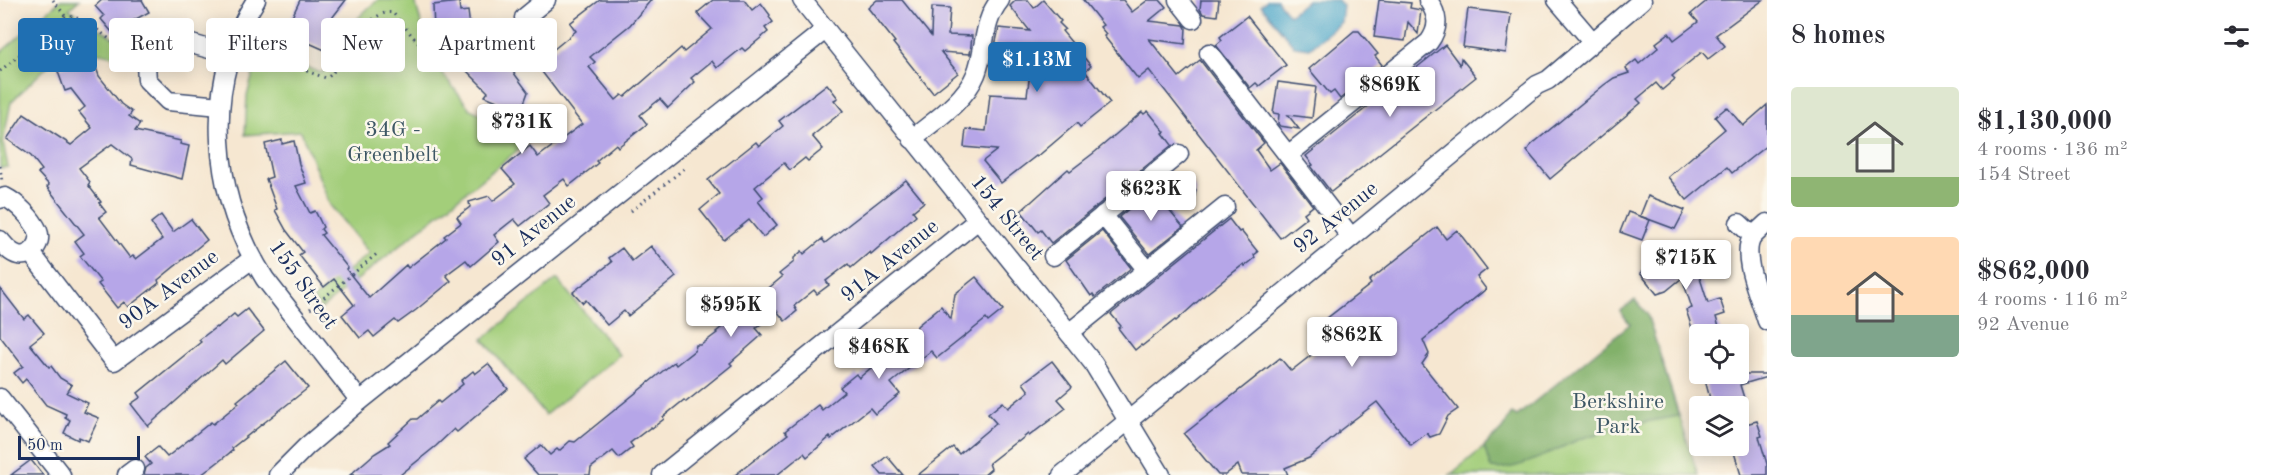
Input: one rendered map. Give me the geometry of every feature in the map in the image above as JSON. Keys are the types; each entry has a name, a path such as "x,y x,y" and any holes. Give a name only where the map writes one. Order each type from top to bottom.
{"street":[{"name":"155 Street","path":"250,18 256,0"},
{"path":"524,18 546,0"},
{"name":"154 Street","path":"802,0 1093,363 1161,475"},
{"path":"912,139 948,109 973,81 991,14 1000,0"},
{"path":"1178,0 1193,19"},
{"path":"1288,156 1429,42 1437,22 1434,9 1428,0"},
{"path":"1557,0 1592,41"},
{"name":"92 Avenue","path":"1062,475 1128,423 1181,376 1351,237 1537,86 1548,80 1642,0"},
{"name":"91 Avenue","path":"278,475 306,446 360,401 825,30"},
{"path":"206,46 177,40 157,51 146,65 147,80 168,101 220,106"},
{"path":"1209,53 1351,237"},
{"name":"155 Street","path":"229,72 220,106 220,160 228,196 239,228 252,259 296,320 360,401"},
{"path":"1053,256 1179,154"},
{"path":"0,240 14,254 23,256 31,253 38,245 38,231 19,206 5,197 1,191"},
{"path":"1069,333 1225,207"},
{"path":"1103,215 1147,270"},
{"name":"91A Avenue","path":"662,475 978,220"},
{"path":"1767,223 1748,242 1747,256 1767,321"},
{"path":"1739,224 1753,236"},
{"name":"90A Avenue","path":"31,253 114,361 252,259"},
{"path":"0,398 61,475"}],"path":[{"path":"53,0 66,17"},
{"path":"306,72 326,78 330,76 355,38 373,19 386,12 393,13 417,41"},
{"path":"0,71 66,17 72,16 80,19 109,41"},
{"path":"0,166 1,191"},
{"path":"631,211 685,168"},
{"path":"310,309 378,253"}],"green space":[{"path":"61,0 79,0 69,9 83,18 40,18"},
{"name":"34G - Greenbelt","path":"378,0 415,0 420,18 417,18 417,72 441,72 470,109 533,138 321,309 313,299 369,253 330,205 301,131 245,135 247,96 253,72 309,72 309,68 322,73 405,72 405,18 358,18"},
{"path":"97,27 109,35 109,55 97,52"},
{"path":"18,37 18,72 42,72 11,102 3,143 8,167 0,168 0,53"},
{"path":"557,279 619,355 545,415 483,339"},
{"name":"Berkshire Park","path":"1635,300 1647,314 1679,416 1583,438 1513,467 1491,468 1484,447 1502,429 1512,413 1517,416 1630,324 1620,311"},
{"name":"Berkshire Park","path":"1647,314 1689,447 1689,456 1692,456 1698,475 1450,475"}],"water":[{"path":"1267,0 1277,0 1289,15 1307,0 1338,0 1343,6 1341,22 1310,48 1294,46 1261,5"}],"building":[{"path":"102,0 142,0 149,12 138,18 109,18 109,28 101,19 104,16 95,6"},
{"path":"300,0 346,0 332,18 321,18 321,48 309,43 309,18 292,18"},
{"path":"600,0 651,0 630,25 590,57 595,62 589,67 616,100 622,95 625,97 681,48 684,52 712,29 697,13 713,0 744,0 752,10 761,3 773,22 765,28 768,32 745,51 742,48 717,68 712,61 691,78 695,82 668,108 660,99 640,115 647,124 618,147 616,144 596,161 598,163 569,186 564,179 543,195 549,203 520,226 514,219 494,235 499,242 471,266 466,260 446,275 451,281 416,310 398,323 395,320 374,337 369,331 360,338 342,315 354,305 334,279 324,287 299,255 303,252 286,230 275,210 277,209 266,179 272,177 265,144 282,140 282,144 294,141 306,183 296,186 310,213 315,211 323,227 321,229 324,233 321,235 369,298 406,265 408,268 446,238 444,236 461,223 457,217 470,207 469,202 489,196 493,201 515,184 502,169 530,146 538,157 582,124 542,72 557,72 557,47 576,31 570,23"},
{"path":"877,0 902,0 931,36 932,7 950,8 948,35 972,36 970,54 941,52 958,73 933,93 868,8"},
{"path":"1016,0 1028,0 1034,8 1043,0 1061,21 1059,23 1065,29 1062,31 1091,66 1085,71 1110,103 1080,127 1077,123 1037,157 1001,183 983,161 997,150 964,147 966,129 986,131 990,94 1027,96 1030,72 1004,69 1007,47 995,46 999,28 1030,31 1010,6"},
{"path":"1083,0 1123,0 1132,12 1148,0 1160,0 1166,7 1149,21 1184,25 1186,28 1185,44 1149,39 1179,77 1200,60 1264,143 1256,150 1270,170 1280,163 1313,206 1304,213 1307,217 1280,238 1149,70 1138,79 1104,36 1106,34 1100,27 1103,25"},
{"path":"1201,0 1219,0 1217,16 1203,14 1200,9"},
{"path":"1379,0 1411,3 1410,8 1421,10 1418,34 1408,22 1405,41 1374,37"},
{"path":"1708,0 1763,0 1716,35 1725,46 1708,59 1702,52 1672,76 1675,79 1662,90 1656,83 1637,99 1641,103 1550,179 1527,151 1530,146 1604,85 1614,78 1629,73 1626,68 1636,60 1639,64 1659,47 1656,43 1669,33 1674,40 1698,22 1691,14"},
{"path":"459,2 460,12 468,11 469,18 434,18 433,5"},
{"path":"1468,9 1511,14 1506,53 1463,47"},
{"path":"1247,16 1286,65 1259,86 1256,83 1250,88 1216,45 1222,40 1220,37"},
{"path":"1354,31 1359,31 1378,54 1375,56 1382,65 1340,99 1334,91 1330,94 1309,69"},
{"path":"1445,45 1460,65 1461,58 1476,77 1331,192 1306,156"},
{"path":"97,70 121,104 132,112 129,116 140,124 135,131 181,141 180,144 189,146 182,179 131,165 132,159 112,144 79,168 90,182 88,185 106,212 99,217 130,258 133,256 136,259 162,239 151,223 161,215 173,232 191,219 207,240 128,307 124,302 117,308 98,284 101,282 80,256 84,253 75,241 84,234 47,187 49,185 38,173 42,170 31,156 7,139 24,114 71,145 92,128 79,112 85,107 71,89 65,91 58,72"},
{"path":"468,72 513,72 528,92 521,111 485,96 488,92"},
{"path":"1278,82 1316,87 1312,118 1288,115 1299,129 1280,126 1278,124 1279,114 1273,113"},
{"path":"827,84 838,98 834,100 843,111 812,136 823,149 808,161 805,158 790,170 784,163 755,187 763,197 758,201 777,225 763,237 749,220 724,240 700,210 719,194 708,180 756,142 759,146 783,126 779,121"},
{"path":"1767,105 1767,145 1732,173 1727,167 1687,200 1668,177 1725,129 1715,117 1727,107 1743,126"},
{"path":"1148,111 1172,145 1051,243 1041,230 1038,232 1021,211 1068,169 1070,171 1142,112 1144,114"},
{"path":"906,180 924,202 913,211 916,215 871,254 870,252 851,268 848,264 826,281 829,285 817,294 814,290 794,306 797,311 785,321 777,311 756,328 762,335 730,363 732,365 630,443 633,447 619,458 613,451 591,468 590,475 538,475 524,459 541,445 550,455 557,449 559,451 570,441 575,442 674,362 676,365 695,350 696,345 701,345 717,333 782,277 779,274 794,262 794,258 802,251 804,254 822,239 825,243"},
{"path":"1186,184 1192,184 1196,190 1195,196 1190,200 1179,199 1180,189"},
{"path":"1152,190 1183,227 1149,254 1119,217"},
{"path":"1648,196 1685,210 1675,229 1640,216"},
{"path":"1628,212 1650,220 1642,240 1620,232"},
{"path":"1229,219 1258,252 1254,255 1255,258 1206,294 1176,321 1135,350 1118,328 1121,326 1111,314"},
{"path":"1437,227 1446,239 1457,230 1487,269 1477,277 1486,289 1423,340 1429,354 1422,364 1458,409 1448,416 1439,434 1430,437 1427,433 1411,445 1377,402 1309,458 1285,468 1288,475 1242,475 1238,465 1225,475 1218,475 1184,434 1280,358 1291,371 1338,334 1326,319 1371,284 1369,281"},
{"path":"1102,231 1131,268 1095,297 1093,294 1091,296 1066,260"},
{"path":"651,246 676,277 628,316 624,311 607,325 586,300 583,303 573,292 612,262 609,258 622,248 632,261"},
{"path":"1671,248 1682,262 1686,259 1699,275 1708,303 1720,299 1725,314 1716,317 1718,324 1691,324 1686,310 1692,308 1682,278 1666,291 1657,294 1640,273"},
{"path":"976,277 1003,310 988,322 986,319 937,358 931,351 891,383 900,394 875,414 870,408 807,457 804,453 777,475 735,475 788,434 785,431 818,405 822,410 844,392 840,387 856,374 859,378 880,360 878,357 889,348 894,354 914,338 917,326 941,306 951,319 955,294"},
{"path":"0,288 24,319 29,315 44,333 30,344 60,378 72,385 67,393 88,403 84,412 99,418 88,441 79,437 78,440 64,433 70,420 65,417 66,414 46,405 26,379 22,383 14,373 23,366 0,336"},
{"path":"247,309 264,331 225,364 222,360 148,426 131,404 141,397 138,393 201,342 199,340 234,314 237,317"},
{"path":"286,361 308,388 232,448 233,450 222,459 201,475 144,475 146,468 151,464 145,457 158,447 167,457 211,422 213,424"},
{"path":"1052,361 1072,387 1058,399 1066,408 989,463 991,469 984,475 918,475 953,447 959,454 996,423 988,414 1003,402 1008,408 1029,391 1023,383"},
{"path":"488,364 508,389 457,432 454,429 400,475 350,475 374,454 390,444 388,442 413,419 417,419 438,401 440,403 463,384 461,381 473,371 475,374"},
{"path":"1749,374 1767,374 1767,377 1749,382"},
{"path":"1706,384 1743,384 1740,385 1743,396 1709,396"},
{"path":"1757,421 1762,436 1759,437 1767,464 1767,475 1741,475 1735,456 1749,456 1749,423"},
{"path":"887,456 903,475 882,475 875,466"},
{"path":"31,460 43,475 11,475"}]}
